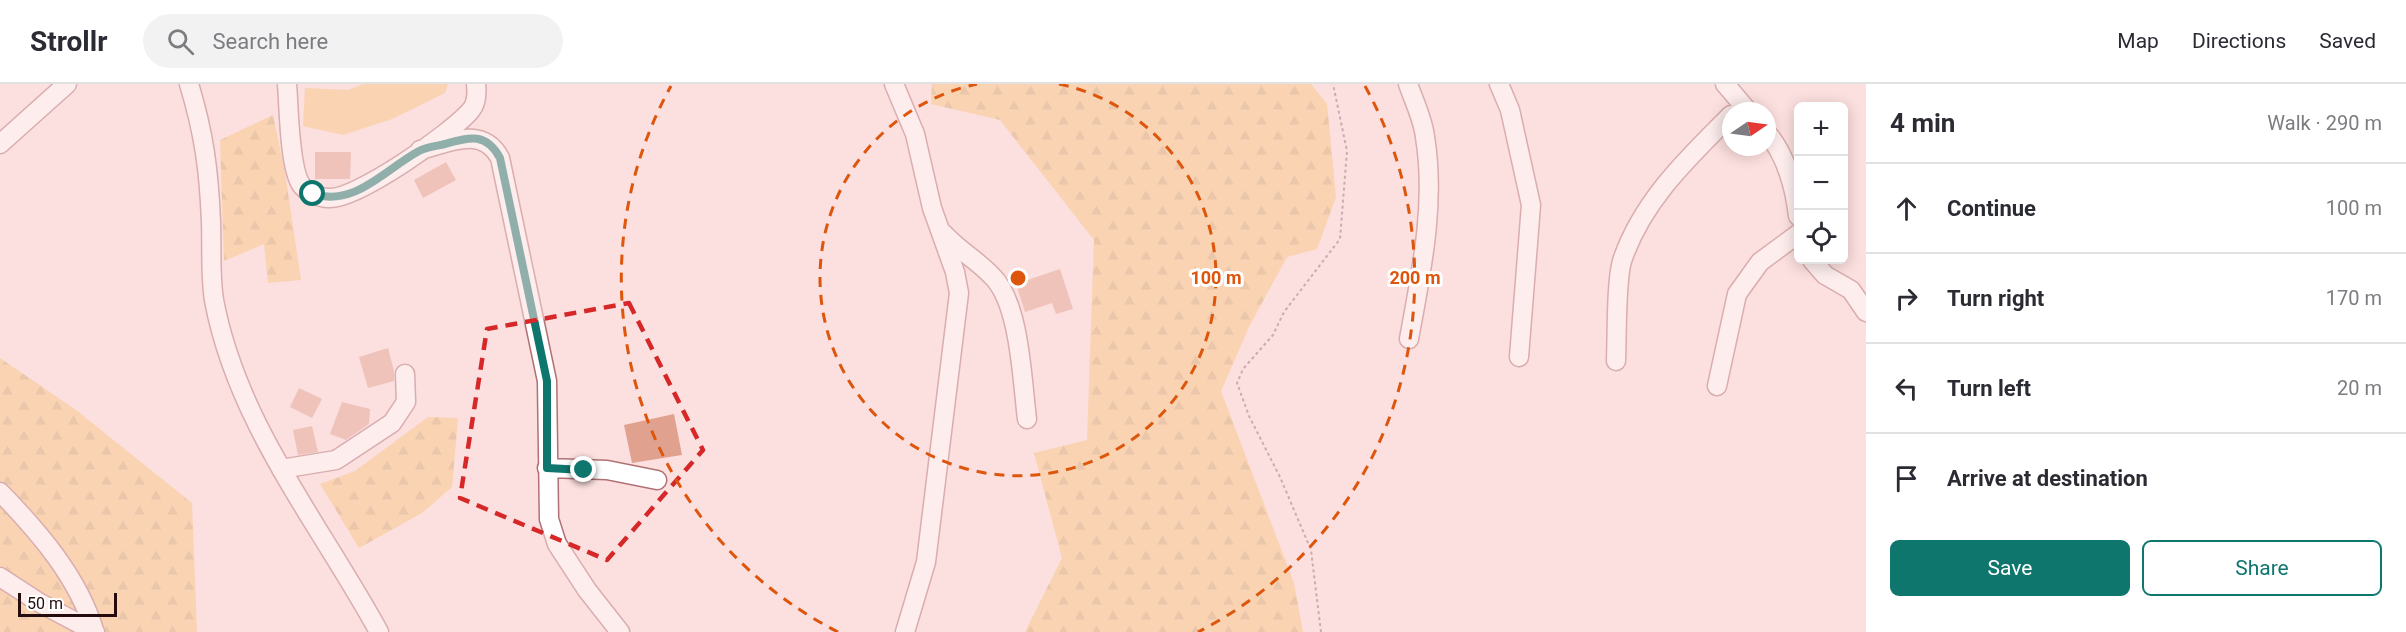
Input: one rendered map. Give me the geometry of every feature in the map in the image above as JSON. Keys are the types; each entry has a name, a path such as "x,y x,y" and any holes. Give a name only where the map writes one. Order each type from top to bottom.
{"street":[{"path":"0,144 67,84"},
{"path":"189,84 203,133 207,163 214,298 225,339 255,421 281,469 380,632"},
{"path":"287,84 295,171 302,186 313,194 329,198 350,194 391,172 420,150 471,110 477,97 476,84"},
{"path":"894,84 915,134 937,228 955,272 959,293 926,562 905,632"},
{"path":"1408,84 1425,135 1430,185 1420,278 1409,339"},
{"path":"1499,84 1510,110 1531,206 1519,357"},
{"path":"1725,84 1735,102"},
{"path":"1616,361 1622,262 1647,208 1688,159 1722,126"},
{"path":"420,150 472,138 483,139 493,146 500,158 547,381 549,519 557,544 586,590 620,632"},
{"path":"1776,147 1795,191 1797,210"},
{"path":"937,228 958,250 992,275 1012,307 1027,419"},
{"path":"1717,386 1737,294 1760,262 1794,237"},
{"path":"1815,264 1825,275 1851,290 1866,312"},
{"path":"281,469 336,460 392,423 406,402 405,374"},
{"path":"547,468 607,470 657,480"},
{"path":"0,492 25,518 69,576 88,610 94,631"},
{"path":"0,577 40,603 94,631"}],"path":[{"path":"1321,632 1311,550 1280,477 1249,416 1237,383 1243,369 1273,335 1284,312 1340,239 1347,151 1333,84"}],"highlighted area":[{"path":"629,303 703,450 607,560 460,498 487,329"}],"green space":[{"path":"363,84 448,84 445,93 392,119 343,135 303,126 305,88 348,90"},
{"path":"932,84 1311,84 1327,104 1336,197 1317,249 1287,257 1250,325 1221,391 1294,583 1303,632 1025,632 1062,558 1034,453 1087,440 1094,240 1000,120 931,104"},
{"path":"273,115 285,173 301,280 268,283 264,244 224,261 220,140"},
{"path":"0,358 76,410 192,503 197,632 0,632"},
{"path":"428,417 458,418 452,487 422,513 359,548 320,484 355,471"}],"building":[{"path":"315,152 351,152 350,179 315,179"},
{"path":"446,162 456,180 423,198 414,180"},
{"path":"1060,269 1073,309 1056,314 1052,303 1025,312 1016,284"},
{"path":"388,348 394,381 368,388 359,357"},
{"path":"299,388 322,399 312,418 290,407"},
{"path":"342,402 370,409 369,424 346,440 330,434"},
{"path":"674,414 682,455 632,463 624,425"},
{"path":"312,426 318,452 298,455 293,430"}],"route":[{"path":"313,194 329,198 350,194 391,172 420,150 472,138 483,139 493,146 500,158 547,381 549,422 547,468 584,470"}]}
